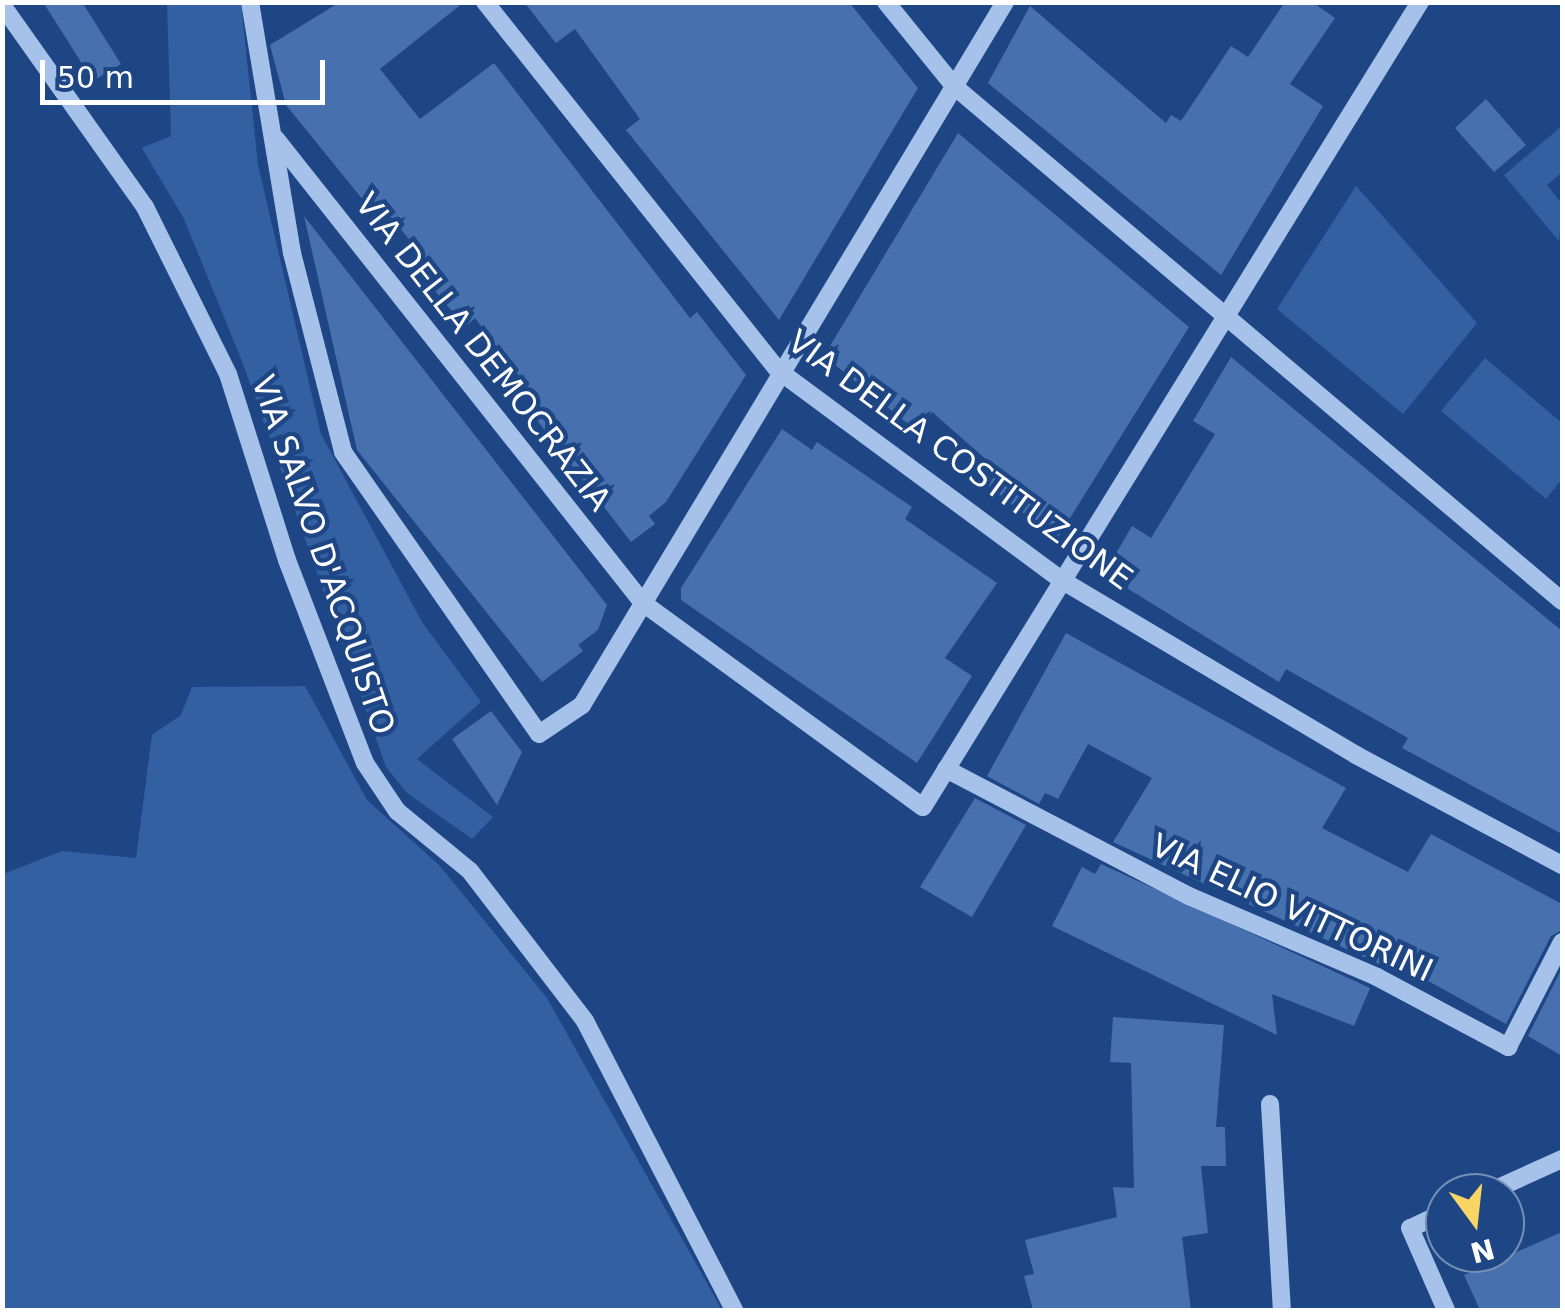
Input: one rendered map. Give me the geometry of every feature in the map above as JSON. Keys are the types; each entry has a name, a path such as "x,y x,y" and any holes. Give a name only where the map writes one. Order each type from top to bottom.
{"street":[{"path":"250,2 276,139 292,253 343,452 539,734 582,706 778,371 1005,2"},
{"name":"VIA DELLA COSTITUZIONE","path":"486,2 778,371 1063,581 1356,755 1562,865"},
{"path":"886,2 954,86 1226,320 1562,600"},
{"path":"946,769 1420,2"},
{"name":"VIA SALVO D'ACQUISTO","path":"2,5 146,207 228,374 287,560 365,763 397,812 470,870 585,1021 734,1310"},
{"name":"VIA DELLA DEMOCRAZIA","path":"276,139 643,603 923,807 946,769"},
{"name":"VIA ELIO VITTORINI","path":"946,769 1189,896 1377,977 1508,1048 1562,942"},
{"path":"1270,1104 1282,1310"},
{"path":"1525,1175 1562,1158"},
{"path":"1425,1221 1410,1228 1425,1262"},
{"path":"1430,1273 1446,1310"}],"shaded area":[{"path":"167,3 241,3 258,165 321,434 422,622 481,702 417,759 493,817 472,839 407,793 386,767 242,361 184,219 142,148 171,136"},
{"path":"1562,126 1562,172 1547,185 1562,204 1559,241 1504,175"},
{"path":"1356,186 1477,323 1403,414 1277,309"},
{"path":"1485,358 1562,423 1562,479 1546,499 1441,411"},
{"path":"305,686 367,800 440,866 547,998 722,1310 3,1310 3,874 62,851 136,858 152,735 181,715 192,687"}],"building":[{"path":"43,2 82,2 121,64 93,81"},
{"path":"340,2 464,2 380,69 420,119 494,63 690,318 697,312 746,375 666,502 649,516 655,524 631,542 526,406 536,398 475,318 465,327 431,286 441,278 380,204 372,211 286,105 270,45"},
{"path":"524,2 849,2 918,88 779,320 626,130 640,119 575,29 556,43"},
{"path":"1285,2 1312,2 1335,18 1290,84 1323,106 1221,275 988,83 1030,6 1166,123 1171,115 1181,121 1231,46 1248,57"},
{"path":"1486,99 1526,145 1494,172 1455,128"},
{"path":"958,133 1189,327 1057,539 978,478 989,462 932,412 917,431 824,356"},
{"path":"304,216 607,605 598,630 578,645 583,651 542,682 357,450"},
{"path":"1231,357 1562,631 1562,834 1402,748 1408,738 1286,669 1279,682 1104,574 1132,526 1151,538 1215,434 1193,421"},
{"path":"782,429 812,450 817,442 912,507 905,519 997,583 945,658 972,676 917,763 681,600 681,588"},
{"path":"1066,633 1346,788 1322,828 1408,872 1431,834 1562,904 1562,930 1551,936 1506,1024 1383,956 1379,964 1113,842 1152,778 1088,744 1058,799 1045,793 1039,804 987,776"},
{"path":"491,711 522,752 497,805 452,739"},
{"path":"975,798 1026,825 972,917 920,887"},
{"path":"1101,864 1370,988 1354,1026 1272,994 1277,1035 1052,926 1082,867 1095,874"},
{"path":"1562,968 1562,1056 1528,1036"},
{"path":"1113,1017 1224,1025 1216,1127 1225,1127 1226,1166 1201,1166 1208,1233 1182,1237 1191,1310 1033,1310 1024,1276 1034,1274 1025,1240 1117,1217 1113,1187 1134,1188 1131,1063 1110,1062"},
{"path":"1562,1232 1562,1310 1480,1310 1464,1275 1525,1273 1525,1248"}]}
